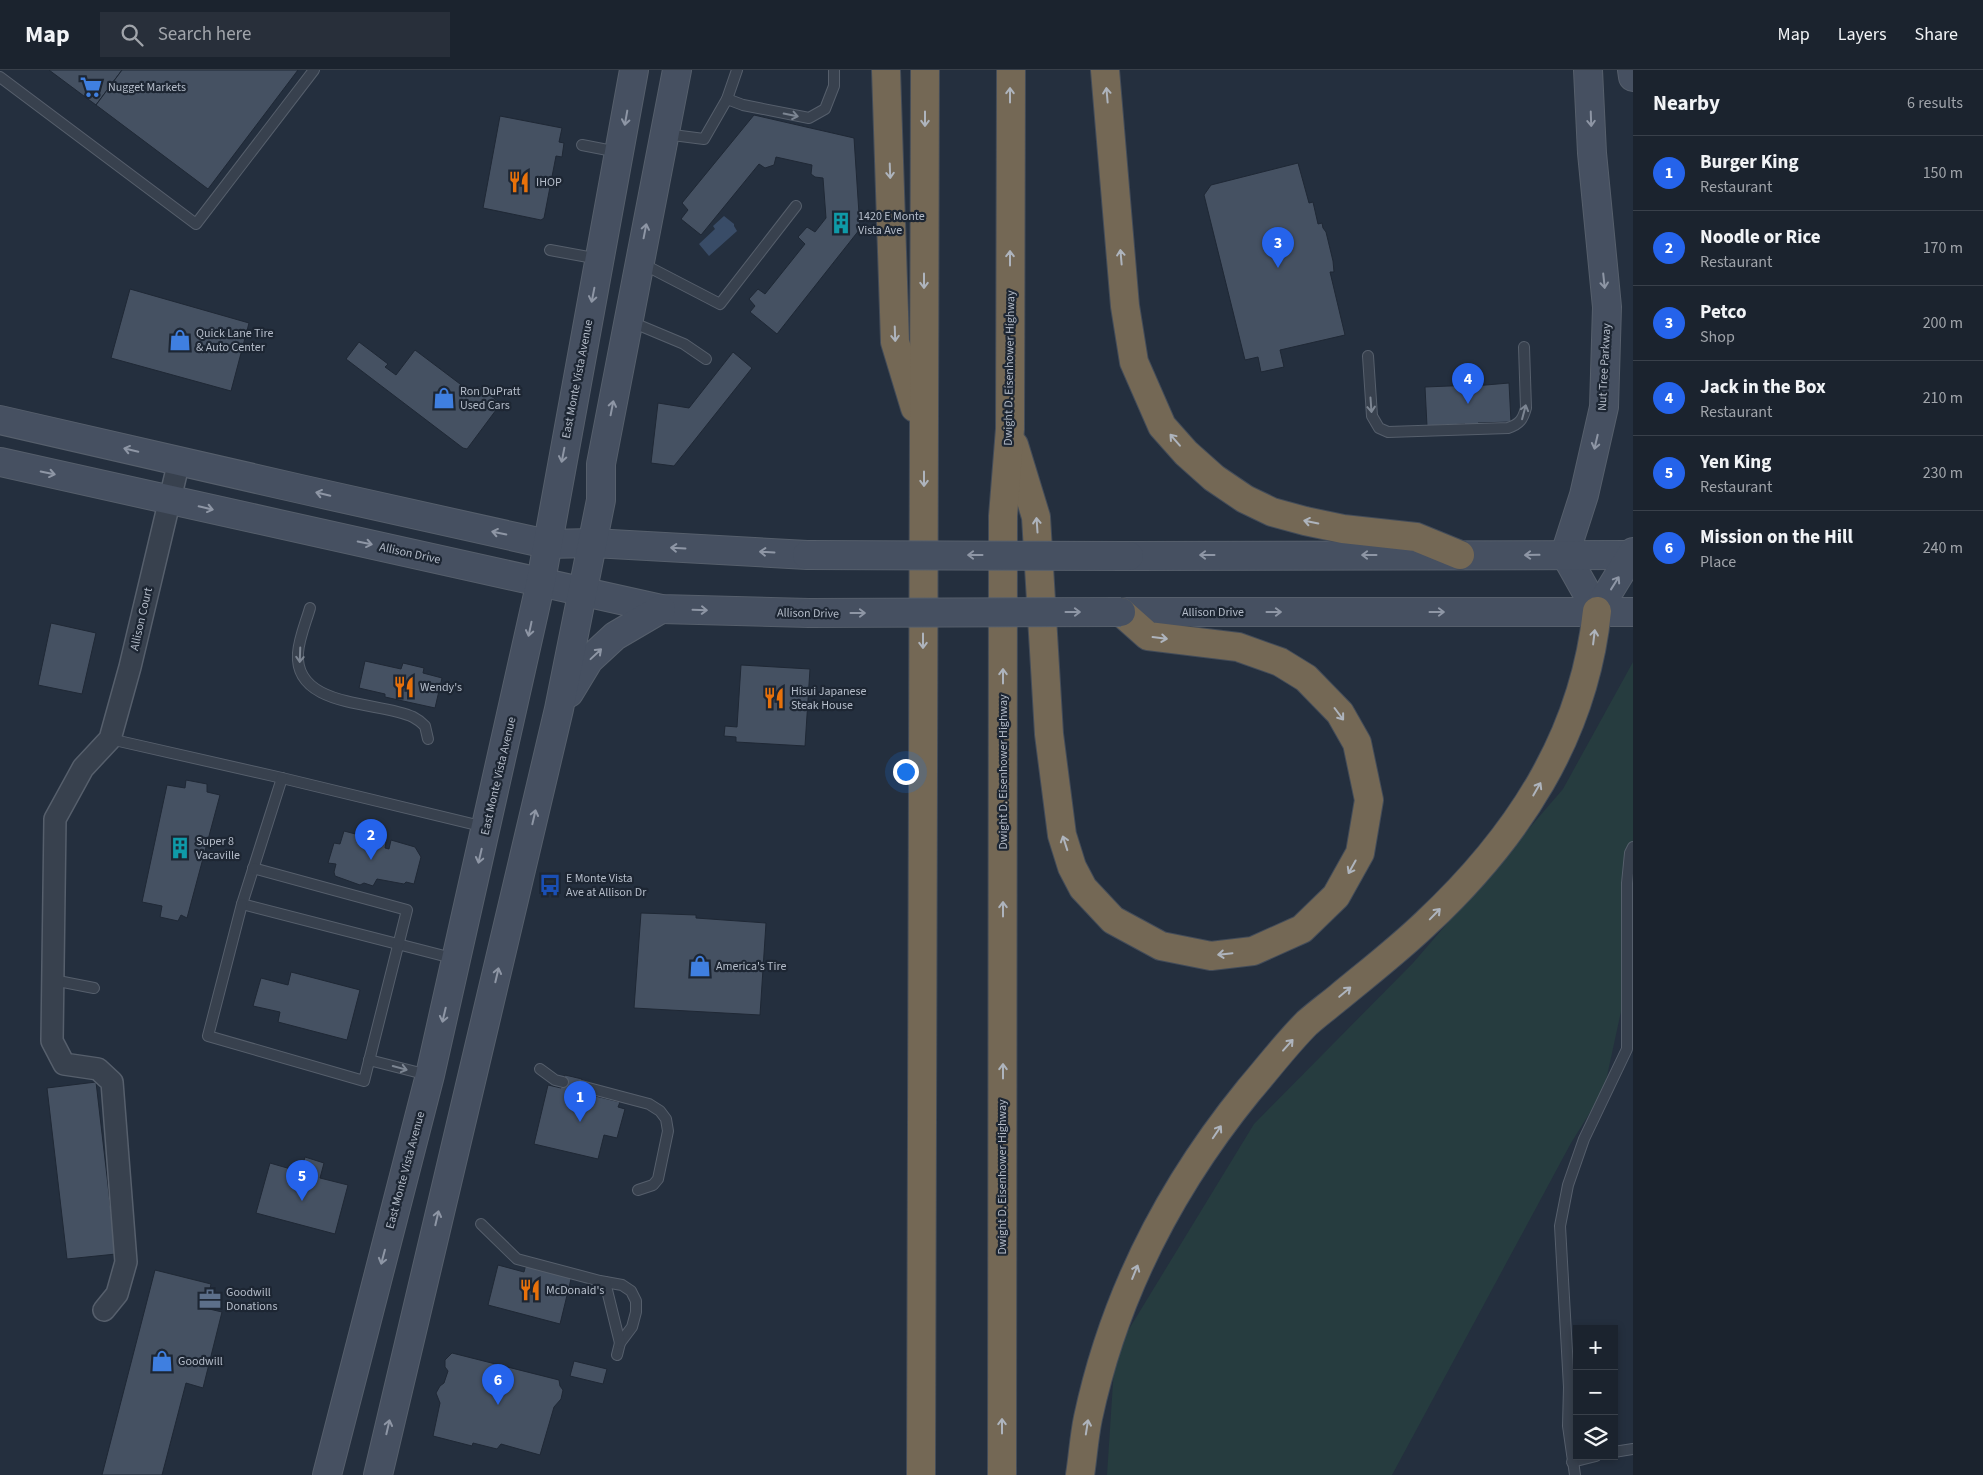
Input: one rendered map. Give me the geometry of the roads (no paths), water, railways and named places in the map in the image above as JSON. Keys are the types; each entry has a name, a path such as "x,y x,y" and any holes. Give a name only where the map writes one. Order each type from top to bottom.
{"highway":[{"path":"886,70 895,342 924,437"},
{"path":"921,1475 925,70"},
{"name":"Dwight D. Eisenhower Highway","path":"1002,1475 1004,516 1010,429 1010,70"},
{"path":"1105,70 1125,306 1134,362 1162,426 1186,454 1214,478 1245,499 1272,512 1343,529 1416,537 1460,555"},
{"path":"1010,429 1036,517 1049,734 1062,835 1072,867 1083,888 1113,920 1145,937 1162,946 1211,956 1253,951 1302,928 1336,896 1360,853 1369,800 1357,743 1340,713 1306,678 1280,662 1238,647 1148,636 1121,612"},
{"path":"1080,1475 1088,1419 1107,1347 1137,1267 1175,1194 1225,1120 1307,1023 1427,923 1485,863 1528,804 1558,752 1575,710 1593,644 1597,611"}],"main road":[{"name":"East Monte Vista Avenue","path":"327,1475 430,1075 541,582 634,70"},
{"path":"653,193 645,168 644,152 657,84 656,70"},
{"path":"378,1475 559,709 602,500 601,464 676,70"},
{"name":"Nut Tree Parkway","path":"1565,554 1584,495 1604,407 1607,307 1592,153 1588,70"},
{"path":"1632,70 1633,77"},
{"path":"0,420 547,544 593,543 807,555 1633,554"},
{"name":"Allison Drive","path":"0,462 662,609 810,614 1633,612"},
{"path":"1565,554 1597,611 1633,554"},
{"path":"559,709 589,660 615,636 662,609"}],"street":[{"name":"Allison Court","path":"104,1310 117,1294 126,1262 112,1082 98,1069 64,1064 52,1041 54,819 83,768 110,739 130,667 160,533 179,461"}],"lane":[{"path":"0,77 196,224 314,70"},
{"path":"664,134 704,139 727,99 737,70"},
{"path":"727,99 744,105 809,118 825,109 834,86 834,70"},
{"path":"582,145 620,152"},
{"path":"639,262 720,304 796,206"},
{"path":"550,250 600,259"},
{"path":"628,321 684,344 706,359"},
{"path":"1368,356 1372,416 1379,428 1388,432 1508,428 1518,424 1524,417 1526,408 1524,347"},
{"path":"310,608 298,653 299,664 306,679 316,690 330,696 413,717 426,726 428,739"},
{"path":"110,739 486,827"},
{"path":"253,868 407,910 364,1081 208,1036 242,904 253,868 282,778"},
{"path":"1575,1475 1568,1426 1569,1387 1560,1226 1568,1185 1581,1145 1627,1049 1630,853 1633,847"},
{"path":"242,904 456,959"},
{"path":"53,980 94,988"},
{"path":"369,1060 430,1075"},
{"path":"540,1069 555,1080 563,1082"},
{"path":"580,1086 649,1104 660,1111 666,1119 668,1131 658,1179 653,1185 638,1190"},
{"path":"481,1224 517,1259 622,1285 630,1291 636,1301 636,1312 632,1327 620,1343 617,1355"},
{"path":"605,1282 620,1343"},
{"path":"1618,1451 1633,1449"},
{"path":"1572,1462 1580,1460"}],"water":[{"path":"724,216 734,224 737,231 709,256 699,244 715,229 713,226"}],"place":[{"name":"Nugget Markets","path":"91,87"},
{"name":"IHOP","path":"519,182"},
{"name":"1420 E Monte Vista Ave","path":"841,223"},
{"name":"Petco","path":"1278,268"},
{"name":"Quick Lane Tire & Auto Center","path":"180,340"},
{"name":"Ron DuPratt Used Cars","path":"444,398"},
{"name":"Jack in the Box","path":"1468,404"},
{"name":"Wendy's","path":"404,687"},
{"name":"Hisui Japanese Steak House","path":"774,698"},
{"name":"Super 8 Vacaville","path":"180,848"},
{"name":"Noodle or Rice","path":"371,860"},
{"name":"E Monte Vista Ave at Allison Dr","path":"550,885"},
{"name":"America's Tire","path":"700,966"},
{"name":"Burger King","path":"580,1122"},
{"name":"Yen King","path":"302,1201"},
{"name":"McDonald's","path":"530,1290"},
{"name":"Goodwill Donations","path":"210,1299"},
{"name":"Goodwill","path":"162,1361"},
{"name":"Mission on the Hill","path":"498,1405"}]}
